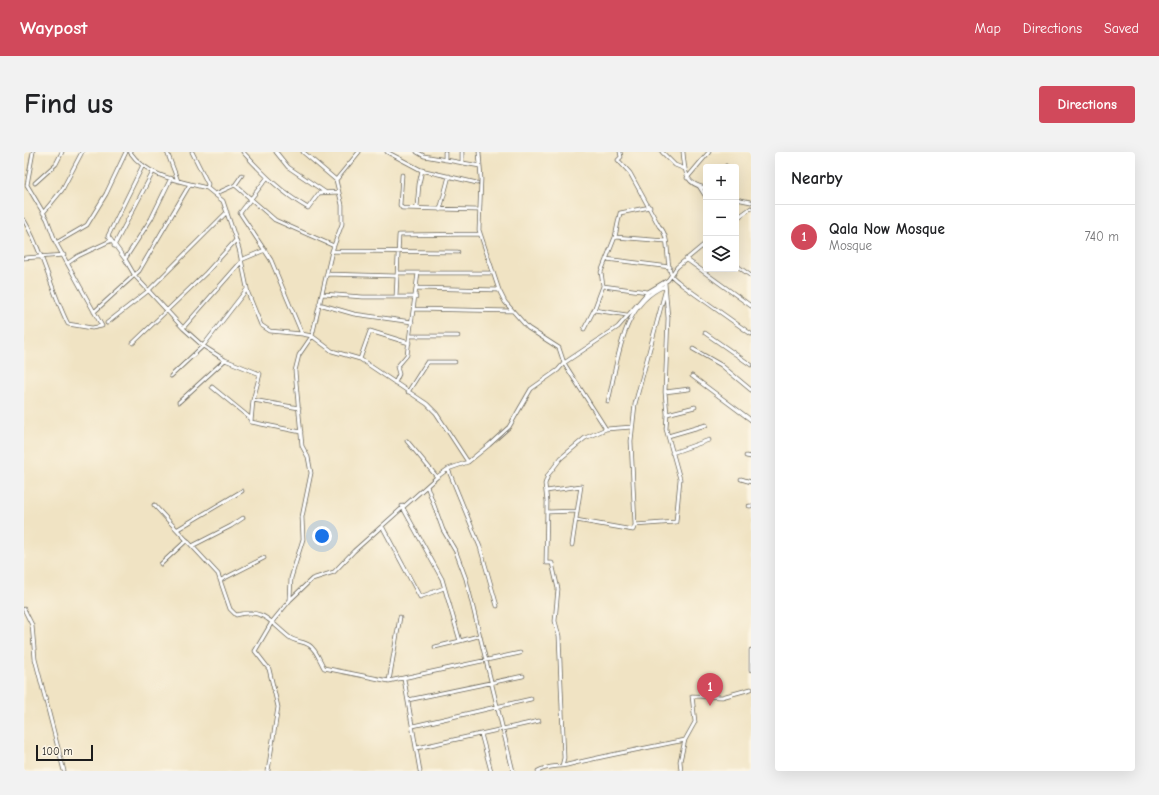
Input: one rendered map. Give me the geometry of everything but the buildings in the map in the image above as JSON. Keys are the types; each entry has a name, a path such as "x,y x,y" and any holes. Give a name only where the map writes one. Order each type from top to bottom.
{"street":[{"path":"24,220 32,233 52,290 68,324 92,328 102,326 56,243 43,213 28,186 33,152"},
{"path":"35,184 56,164 62,152"},
{"path":"43,213 62,190 82,152"},
{"path":"56,243 87,225 106,194 126,152"},
{"path":"130,152 143,165 153,172 207,188 223,201 236,240 247,289 261,324 270,332 312,336 332,351 360,359 427,404 436,413 468,462"},
{"path":"166,152 178,180"},
{"path":"192,152 208,184 207,188"},
{"path":"243,152 267,178 293,200 308,208 317,195 325,192 339,192"},
{"path":"276,152 288,167 325,192"},
{"path":"290,600 291,578 302,539 302,517 311,473 308,457 302,446 295,371 299,354 312,336 332,251 342,216 342,205 336,180 303,152"},
{"path":"336,180 359,152"},
{"path":"387,152 422,170 477,183"},
{"path":"417,152 445,160 480,166"},
{"path":"445,152 445,160"},
{"path":"462,152 462,163"},
{"path":"479,152 480,166 478,210 480,234 499,290 505,302 528,328 559,348 564,363 606,429"},
{"path":"620,152 621,157 618,160 630,174 650,207 659,226 663,230 672,276 682,285 751,334"},
{"path":"662,152 675,165 685,169"},
{"path":"683,152 687,178 703,187"},
{"path":"687,178 709,152"},
{"path":"143,165 108,236 110,241 125,259 135,276 148,291 166,311 203,346 225,360 260,374 250,418"},
{"path":"418,207 419,184 422,170"},
{"path":"114,246 153,172"},
{"path":"215,194 235,185 242,175"},
{"path":"402,175 400,205 402,208 478,210"},
{"path":"440,210 448,176"},
{"path":"125,259 151,219 170,178"},
{"path":"267,178 240,213 271,260 302,334"},
{"path":"94,312 135,276 147,261 190,184"},
{"path":"235,185 275,220 334,246"},
{"path":"24,187 28,186"},
{"path":"699,186 703,192"},
{"path":"739,200 751,202"},
{"path":"584,329 594,310 603,286 601,272 615,237 620,213 650,207"},
{"path":"739,217 751,208"},
{"path":"107,323 148,291 227,212"},
{"path":"396,297 397,252 400,234 480,234"},
{"path":"615,237 666,241"},
{"path":"133,343 206,273 236,240"},
{"path":"68,263 78,256 110,241"},
{"path":"608,402 627,324 645,297 665,284 677,267 703,246"},
{"path":"183,328 241,261 265,250"},
{"path":"332,251 458,252"},
{"path":"24,258 64,255"},
{"path":"606,259 670,267"},
{"path":"686,259 751,306"},
{"path":"739,268 751,276"},
{"path":"327,274 397,275 418,273 492,273"},
{"path":"395,383 399,374 397,367 407,355 411,336 418,273"},
{"path":"268,771 278,707 269,669 255,651 272,622 290,600 312,579 334,572 354,550 382,526 402,506 437,477 448,469 468,462 509,427 531,389 558,370 564,363 602,339 622,322 648,292 665,284"},
{"path":"635,525 676,522 680,480 666,429 667,414 665,392 668,318 665,284"},
{"path":"603,286 648,292"},
{"path":"417,288 499,290"},
{"path":"171,376 203,346 247,289"},
{"path":"576,520 634,530 631,441 632,427 635,404 665,292"},
{"path":"323,294 362,297 416,297"},
{"path":"319,304 354,314 412,322"},
{"path":"414,309 513,311"},
{"path":"594,310 628,314"},
{"path":"622,322 627,324"},
{"path":"360,359 370,331 409,344"},
{"path":"705,333 751,365"},
{"path":"411,336 458,336"},
{"path":"693,349 721,365 751,390"},
{"path":"179,402 225,360"},
{"path":"408,392 427,362 455,362"},
{"path":"692,376 751,420"},
{"path":"212,387 250,418 251,422 301,432"},
{"path":"665,392 689,389"},
{"path":"253,400 299,408"},
{"path":"667,414 695,408"},
{"path":"668,436 706,425"},
{"path":"559,771 564,758 559,636 554,621 558,588 552,563 546,563 546,491 548,475 561,458 585,438 606,429 632,427"},
{"path":"672,453 709,440"},
{"path":"408,441 437,477"},
{"path":"746,456 751,457"},
{"path":"448,469 480,547 497,606"},
{"path":"741,479 751,482"},
{"path":"427,486 443,530 456,552 461,565 513,771"},
{"path":"546,491 581,486 572,544"},
{"path":"178,529 242,491"},
{"path":"154,505 178,529 218,574 230,609 236,615 248,612 263,615 290,638 309,645 318,656 324,668 389,681 520,653"},
{"path":"402,506 442,579 460,641"},
{"path":"547,512 576,511"},
{"path":"192,546 231,526 243,518"},
{"path":"382,526 420,597 444,588"},
{"path":"161,564 187,540"},
{"path":"221,580 264,558"},
{"path":"24,609 32,625 35,659 64,771"},
{"path":"389,681 400,617"},
{"path":"435,647 478,636"},
{"path":"751,650 751,670"},
{"path":"408,700 523,676"},
{"path":"404,679 420,771"},
{"path":"681,771 680,762 685,740 695,722 692,696 722,698 751,690"},
{"path":"412,726 531,699"},
{"path":"417,748 539,721"},
{"path":"481,734 492,771"},
{"path":"538,771 544,767 560,766 609,754 685,740"}],"place":[{"name":"Qala Now Mosque","path":"710,706"}]}
